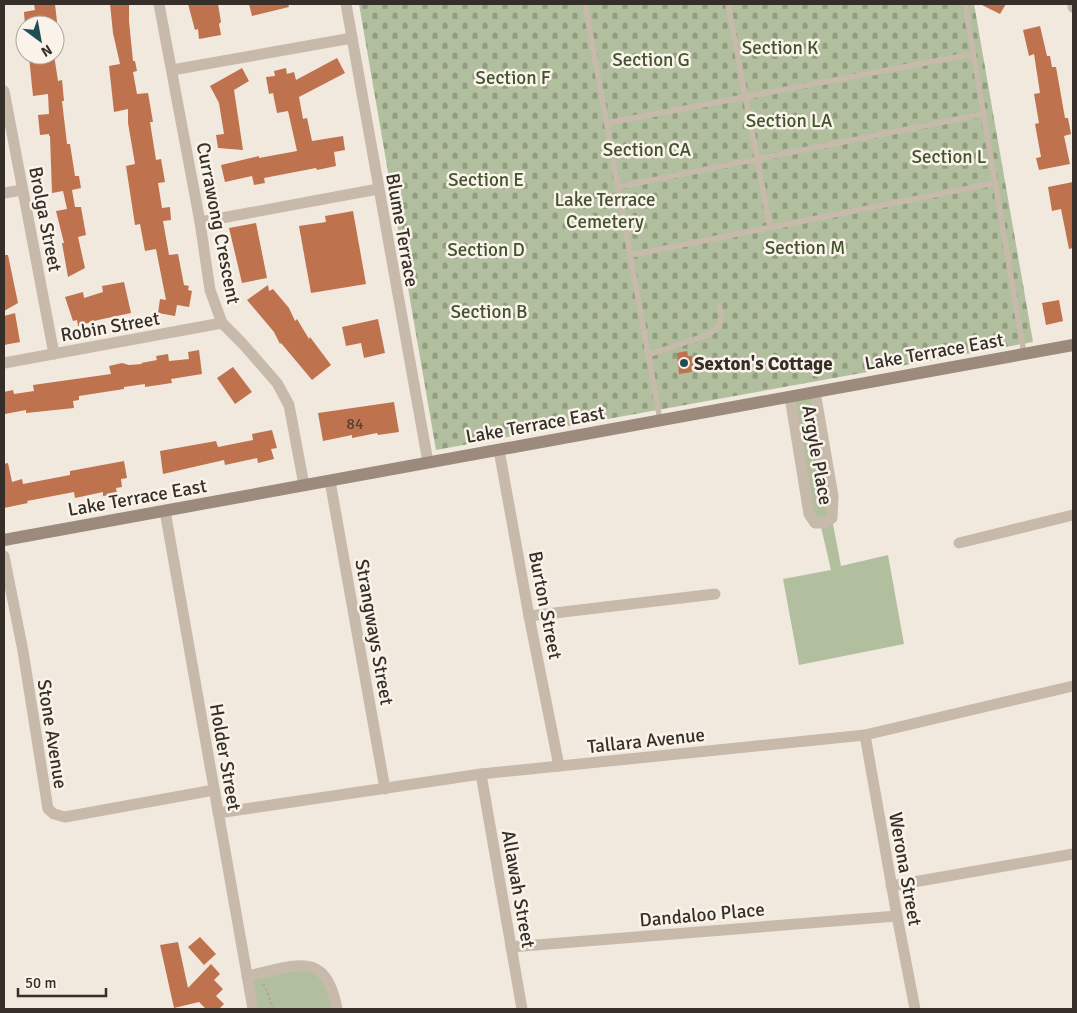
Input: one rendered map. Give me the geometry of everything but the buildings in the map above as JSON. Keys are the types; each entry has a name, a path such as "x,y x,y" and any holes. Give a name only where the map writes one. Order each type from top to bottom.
{"street":[{"name":"Currawong Crescent","path":"160,4 200,222 210,290 222,323 242,343 284,393 289,406 304,485"},
{"name":"Blume Terrace","path":"346,4 428,462"},
{"path":"172,70 352,38"},
{"name":"Brolga Street","path":"4,91 54,354"},
{"path":"200,222 378,189"},
{"path":"4,193 22,190"},
{"name":"Robin Street","path":"4,363 222,323"},
{"name":"Lake Terrace East","path":"4,540 1073,345"},
{"name":"Argyle Place","path":"790,396 810,514 815,523 824,523 832,518 833,496 814,392"},
{"name":"Burton Street","path":"499,450 559,766"},
{"name":"Strangways Street","path":"330,481 385,789"},
{"name":"Holder Street","path":"165,510 218,813 251,976 253,1009"},
{"path":"959,543 1073,516"},
{"name":"Stone Avenue","path":"4,556 23,651 48,809 54,814 65,817 214,790"},
{"path":"529,616 715,594"},
{"name":"Tallara Avenue","path":"218,813 481,774 865,735 1073,686"},
{"name":"Werona Street","path":"865,735 891,886 915,1009"},
{"name":"Allawah Street","path":"481,774 522,1009"},
{"path":"891,886 1073,854"},
{"name":"Dandaloo Place","path":"511,947 897,916"},
{"path":"251,976 295,966 312,966 327,978 337,1009"}],"lane":[{"path":"585,4 660,420"},
{"path":"728,4 770,227"},
{"path":"965,4 1024,354"},
{"path":"607,123 973,54"},
{"path":"618,187 983,114"},
{"path":"631,255 995,183"},
{"path":"648,355 707,335 718,328 722,316 720,306"}],"path":[{"path":"251,976 266,989 273,1009"}],"green space":[{"name":"Lake Terrace Cemetery","path":"359,4 974,4 1033,342 436,450"},
{"path":"812,394 830,498 829,516 823,521 812,513 793,399"},
{"path":"833,524 841,566 888,555 904,644 799,665 783,579 831,570 821,527"},
{"path":"305,968 325,980 334,1009 256,1009 250,978"}],"place":[{"name":"Sexton's Cottage","path":"684,363"}],"park label":[{"name":"Section K","path":"780,47"},
{"name":"Section G","path":"651,59"},
{"name":"Section F","path":"513,77"},
{"name":"Section LA","path":"789,120"},
{"name":"Section CA","path":"647,149"},
{"name":"Section L","path":"949,156"},
{"name":"Section E","path":"486,179"},
{"name":"Section M","path":"805,247"},
{"name":"Section D","path":"486,249"},
{"name":"Section B","path":"489,311"}]}
